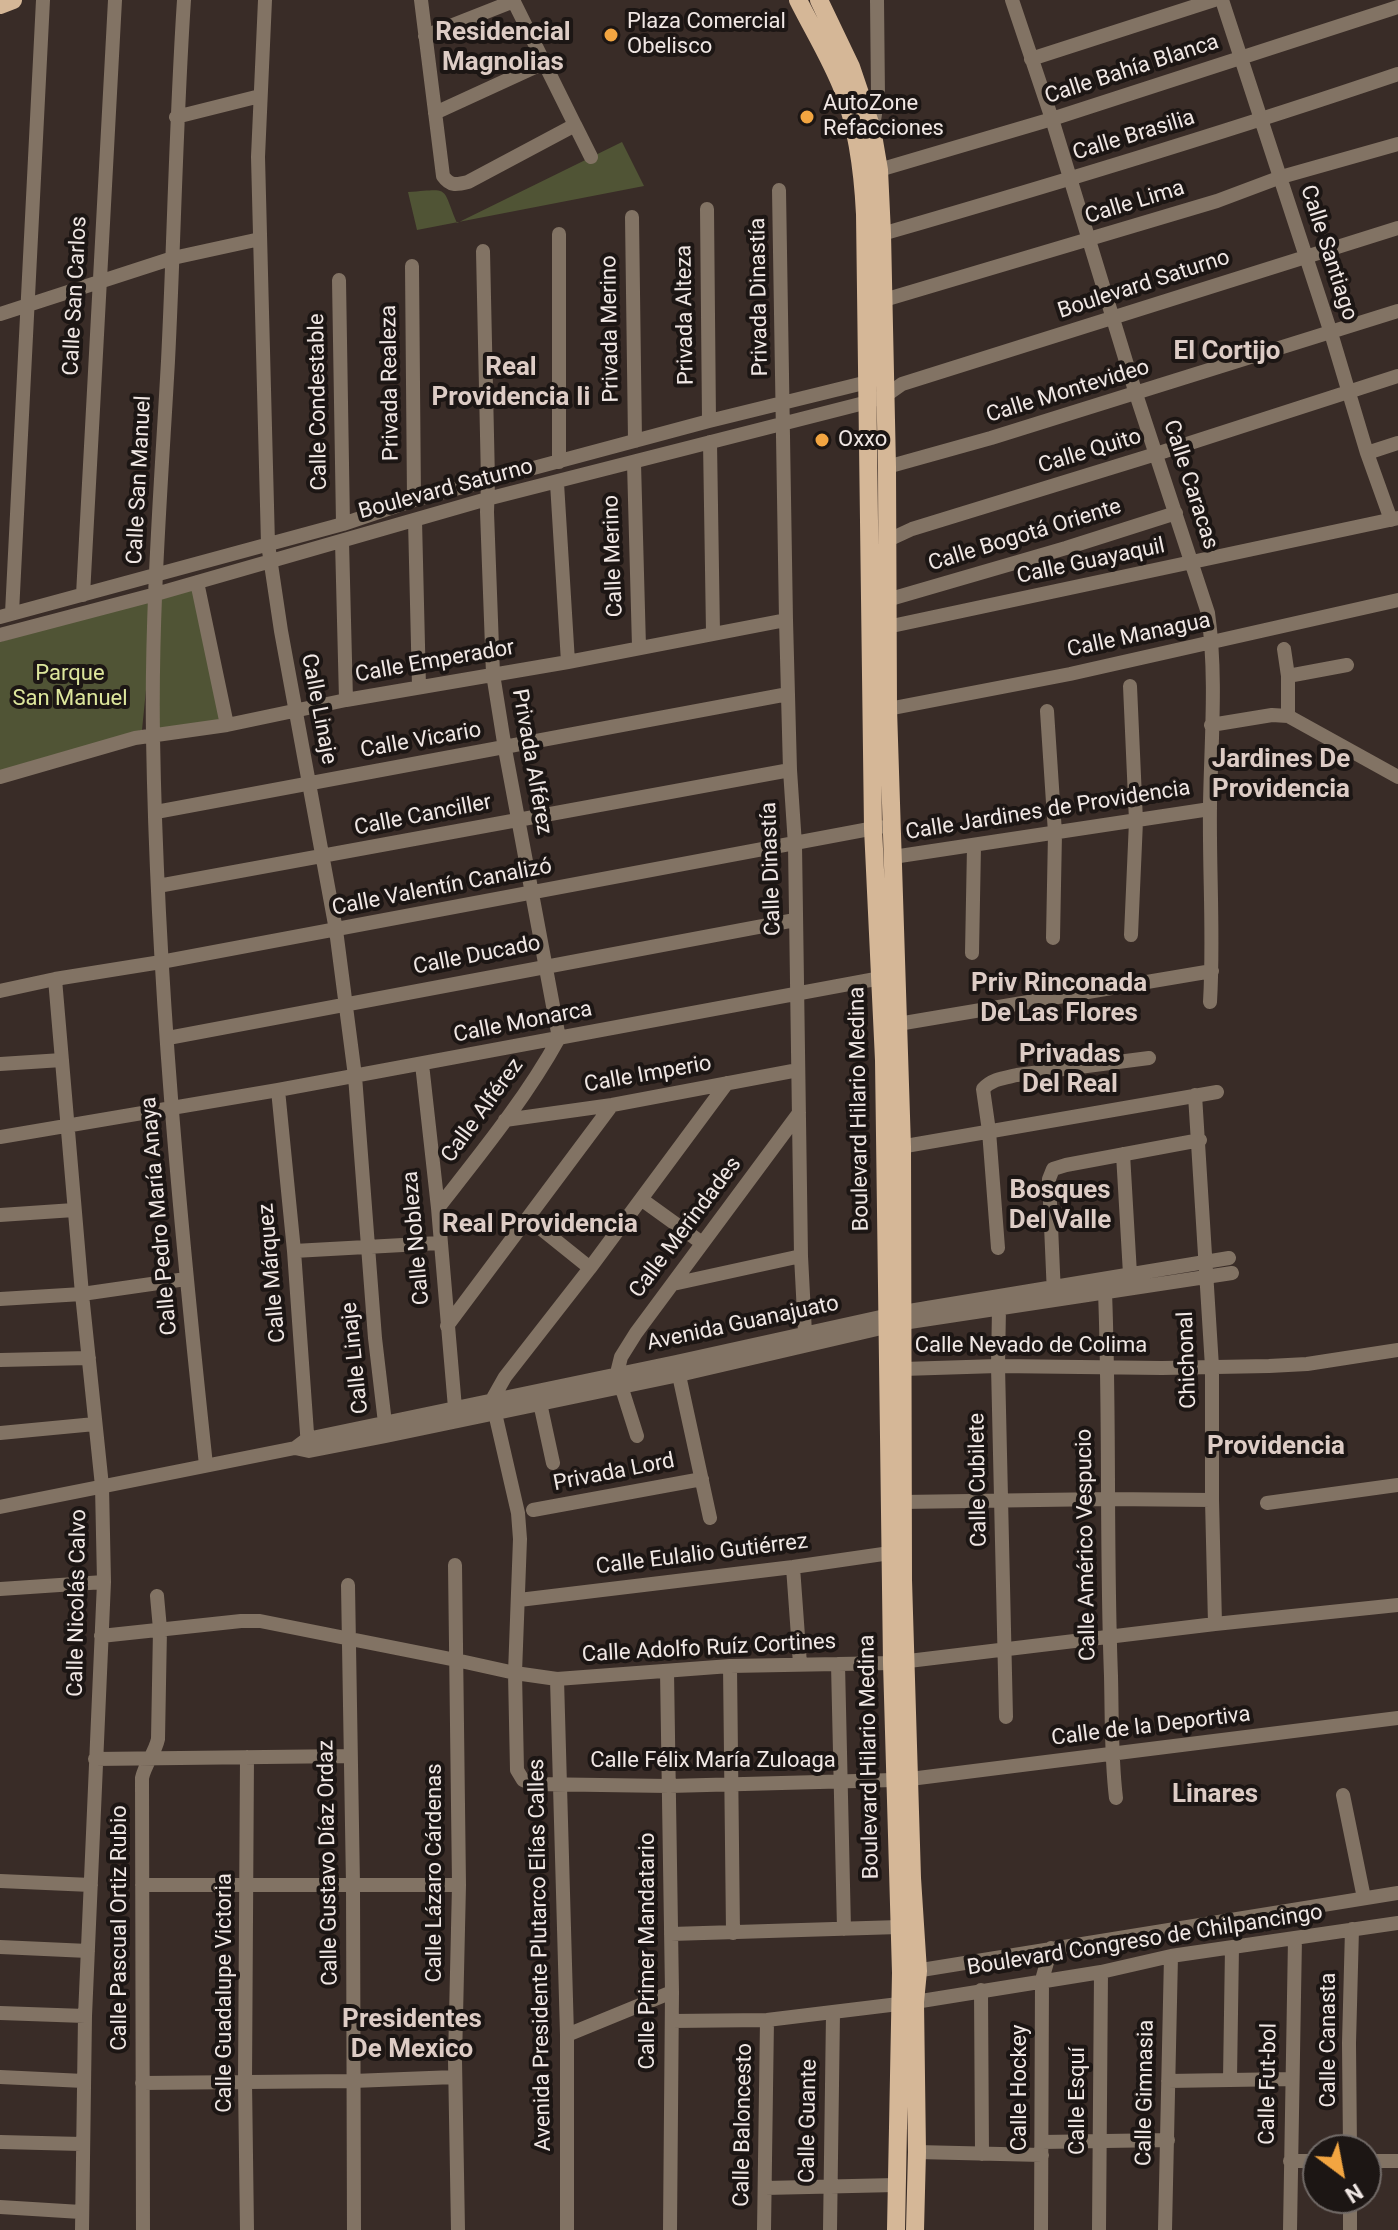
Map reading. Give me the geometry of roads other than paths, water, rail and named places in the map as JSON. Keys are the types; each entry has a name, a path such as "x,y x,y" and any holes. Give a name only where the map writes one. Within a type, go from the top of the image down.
{"main road":[{"path":"0,5 13,0"},
{"name":"Boulevard Hilario Medina","path":"798,0 843,90 859,150 887,467 888,709 898,1024 890,1553 902,1780 899,1927 909,1972"},
{"name":"Boulevard Hilario Medina","path":"819,0 851,67 872,129 879,170 884,300 873,828 894,1148"},
{"name":"Boulevard Hilario Medina","path":"895,1319 903,1369 898,1662"},
{"name":"Boulevard Hilario Medina","path":"896,2230 912,1878 902,1780"},
{"name":"Boulevard Hilario Medina","path":"907,2003 917,2152 915,2230"}],"street":[{"path":"6,615 29,304 43,0"},
{"name":"Calle San Carlos","path":"83,595 115,0"},
{"name":"Calle San Manuel","path":"161,962 153,735 156,594 173,258 176,117 184,0"},
{"name":"Calle Linaje","path":"265,0 258,157 268,544 336,930 355,1076 375,1338 385,1423"},
{"path":"421,0 443,176 447,182 457,185 468,182 575,125"},
{"path":"425,36 514,0 591,157"},
{"path":"872,129 878,95 877,0"},
{"name":"Calle Caracas","path":"1012,0 1208,613 1212,643 1210,1002"},
{"path":"1031,59 1214,0"},
{"name":"Calle Santiago","path":"1222,0 1367,453 1394,519"},
{"name":"Calle Bahía Blanca","path":"879,170 1052,119 1398,7"},
{"path":"435,113 544,63"},
{"name":"Calle Brasilia","path":"882,234 1262,120 1398,74"},
{"path":"176,117 260,96"},
{"name":"Calle Lima","path":"884,300 1217,201 1281,177 1398,144"},
{"name":"Privada Dinastía","path":"779,190 784,403"},
{"name":"Privada Alteza","path":"707,209 709,421"},
{"name":"Privada Merino","path":"632,217 635,441"},
{"name":"Boulevard Saturno","path":"0,635 156,594 487,499 783,425 882,389 1398,228"},
{"path":"559,234 559,462"},
{"path":"0,314 173,258 260,239"},
{"name":"Privada Alférez","path":"483,251 493,674 559,1038"},
{"name":"Privada Realeza","path":"412,266 414,500"},
{"name":"Calle Condestable","path":"339,280 343,524"},
{"name":"Calle Montevideo","path":"887,467 1136,394 1398,311"},
{"name":"Calle Quito","path":"886,541 912,529 1398,376"},
{"name":"Boulevard Saturno","path":"6,615 709,421 784,403 882,389"},
{"name":"Calle Dinastía","path":"784,403 786,620 795,845 801,1256 805,1333"},
{"path":"710,442 713,633"},
{"path":"1367,453 1398,443"},
{"name":"Calle Merino","path":"634,463 639,647"},
{"path":"557,483 568,662"},
{"name":"Calle Bogotá Oriente","path":"887,600 1176,513"},
{"name":"Calle Guayaquil","path":"887,627 1394,519"},
{"path":"415,520 419,687"},
{"path":"342,541 346,700"},
{"path":"197,582 227,725"},
{"name":"Calle Managua","path":"888,709 1070,674 1398,600"},
{"name":"Calle Emperador","path":"0,777 110,744 153,735 227,725 346,700 786,620"},
{"path":"1284,649 1288,716"},
{"path":"1288,676 1347,665"},
{"path":"1130,686 1136,821 1131,935"},
{"name":"Calle Vicario","path":"156,812 788,694"},
{"path":"1047,711 1055,833 1053,938"},
{"path":"1211,725 1272,715 1288,716 1398,777"},
{"name":"Calle Canciller","path":"158,886 790,770"},
{"name":"Calle Jardines de Providencia","path":"893,857 1210,809"},
{"name":"Calle Valentín Canalizó","path":"0,991 892,826"},
{"path":"972,953 974,846"},
{"name":"Calle Ducado","path":"168,1038 795,920"},
{"name":"Calle Pedro María Anaya","path":"161,962 186,1279 206,1465"},
{"path":"898,1024 1212,971"},
{"name":"Calle Monarca","path":"0,1137 278,1090 881,978"},
{"name":"Calle Nicolás Calvo","path":"55,979 74,1210 102,1486 104,1582 85,2016 82,2230"},
{"name":"Calle Alférez","path":"438,1208 505,1120 559,1038"},
{"path":"998,1248 983,1089 991,1082 1017,1075 1149,1058"},
{"path":"0,1064 62,1060"},
{"name":"Calle Nobleza","path":"422,1064 455,1408"},
{"name":"Calle Imperio","path":"505,1120 612,1105 798,1070"},
{"path":"515,1673 519,1600 518,1513 493,1407 505,1377 727,1083"},
{"name":"Calle Márquez","path":"278,1090 294,1251 304,1446"},
{"path":"894,1148 1217,1092"},
{"name":"Chichonal","path":"1195,1095 1212,1367 1215,1624"},
{"path":"447,1326 612,1105"},
{"name":"Calle Merindades","path":"619,1380 621,1357 636,1333 799,1113"},
{"path":"1054,1293 1049,1179 1053,1169 1200,1140"},
{"path":"1123,1154 1130,1274"},
{"path":"641,1199 702,1243"},
{"path":"0,1215 74,1210"},
{"path":"529,1219 590,1268"},
{"path":"294,1251 439,1243"},
{"path":"673,1284 801,1256"},
{"path":"1206,1269 1230,1266"},
{"name":"Avenida Guanajuato","path":"0,1507 678,1369 895,1319 999,1308 1130,1274 1206,1269"},
{"name":"Avenida Guanajuato","path":"678,1369 805,1333 1054,1293 1105,1292 1206,1269"},
{"path":"0,1299 82,1294 186,1279"},
{"name":"Calle Américo Vespucio","path":"1105,1292 1109,1636 1116,1798"},
{"name":"Calle Cubilete","path":"999,1308 1006,1717"},
{"name":"Calle Nevado de Colima","path":"903,1369 1307,1364 1398,1350"},
{"path":"0,1360 89,1358"},
{"path":"678,1369 710,1518"},
{"path":"619,1380 637,1436"},
{"name":"Avenida Guanajuato","path":"304,1446 385,1423 455,1408 540,1403 619,1380"},
{"path":"540,1403 553,1463"},
{"path":"0,1433 95,1424"},
{"name":"Privada Lord","path":"533,1510 702,1479"},
{"path":"1267,1503 1398,1485"},
{"path":"902,1502 1212,1500"},
{"name":"Calle Eulalio Gutiérrez","path":"519,1600 890,1553"},
{"name":"Calle Lázaro Cárdenas","path":"455,1565 459,1885 455,2077 458,2230"},
{"path":"793,1567 800,1664"},
{"path":"0,1589 104,1582"},
{"name":"Calle Gustavo Díaz Ordaz","path":"348,1585 354,2230"},
{"name":"Calle Pascual Ortiz Rubio","path":"143,2230 142,1778 158,1739 160,1629 157,1596"},
{"name":"Calle Adolfo Ruíz Cortines","path":"101,1636 260,1621 557,1679 730,1666 898,1662 1398,1605"},
{"path":"838,1664 844,1929"},
{"path":"730,1666 733,1933"},
{"name":"Calle Primer Mandatario","path":"667,1671 672,1992 670,2230"},
{"name":"Calle Félix María Zuloaga","path":"515,1673 517,1770 523,1780 533,1784 669,1786 902,1780"},
{"name":"Avenida Presidente Plutarco Elías Calles","path":"557,1679 567,2035 567,2230"},
{"name":"Calle de la Deportiva","path":"902,1780 1398,1718"},
{"path":"95,1759 350,1756"},
{"name":"Calle Guadalupe Victoria","path":"247,1757 247,2230"},
{"path":"1343,1795 1364,1898"},
{"path":"0,1881 91,1885"},
{"path":"142,1885 459,1885"},
{"name":"Boulevard Congreso de Chilpancingo","path":"909,1972 1398,1893"},
{"path":"1336,1932 1337,1904"},
{"name":"Boulevard Congreso de Chilpancingo","path":"672,2021 767,2020 833,2013 1101,1972 1171,1956 1398,1923"},
{"path":"671,1934 899,1927"},
{"name":"Calle Canasta","path":"1350,2134 1352,1929"},
{"name":"Calle Fut-bol","path":"1290,2230 1295,1938"},
{"path":"0,1947 88,1951"},
{"path":"1230,2079 1232,1947"},
{"name":"Calle Hockey","path":"1041,2230 1042,1980 1051,1948"},
{"name":"Calle Gimnasia","path":"1165,2230 1171,1956"},
{"name":"Calle Esquí","path":"1099,2230 1101,1972"},
{"path":"981,1990 982,2154"},
{"path":"567,2035 672,1992"},
{"path":"0,2013 85,2016"},
{"name":"Calle Guante","path":"830,2230 833,2013"},
{"name":"Calle Baloncesto","path":"764,2230 767,2020"},
{"path":"0,2077 84,2081"},
{"path":"142,2083 455,2077"},
{"path":"1168,2081 1291,2079"},
{"path":"917,2152 982,2154 1099,2142 1168,2140"},
{"path":"0,2142 82,2144"},
{"path":"1290,2161 1302,2161"},
{"path":"765,2188 896,2185"},
{"path":"0,2207 81,2212"}],"place":[{"name":"Plaza Comercial Obelisco","path":"611,35"},
{"name":"AutoZone Refacciones","path":"807,117"},
{"name":"Oxxo","path":"822,440"}],"district":[{"name":"Residencial Magnolias","path":"503,48"},
{"name":"El Cortijo","path":"1227,352"},
{"name":"Real Providencia Ii","path":"511,383"},
{"name":"Jardines De Providencia","path":"1281,775"},
{"name":"Priv Rinconada De Las Flores","path":"1059,999"},
{"name":"Privadas Del Real","path":"1070,1070"},
{"name":"Bosques Del Valle","path":"1060,1206"},
{"name":"Real Providencia","path":"540,1225"},
{"name":"Providencia","path":"1276,1447"},
{"name":"Linares","path":"1215,1795"},
{"name":"Presidentes De Mexico","path":"412,2035"}],"park label":[{"name":"Parque San Manuel","path":"70,686"}]}
